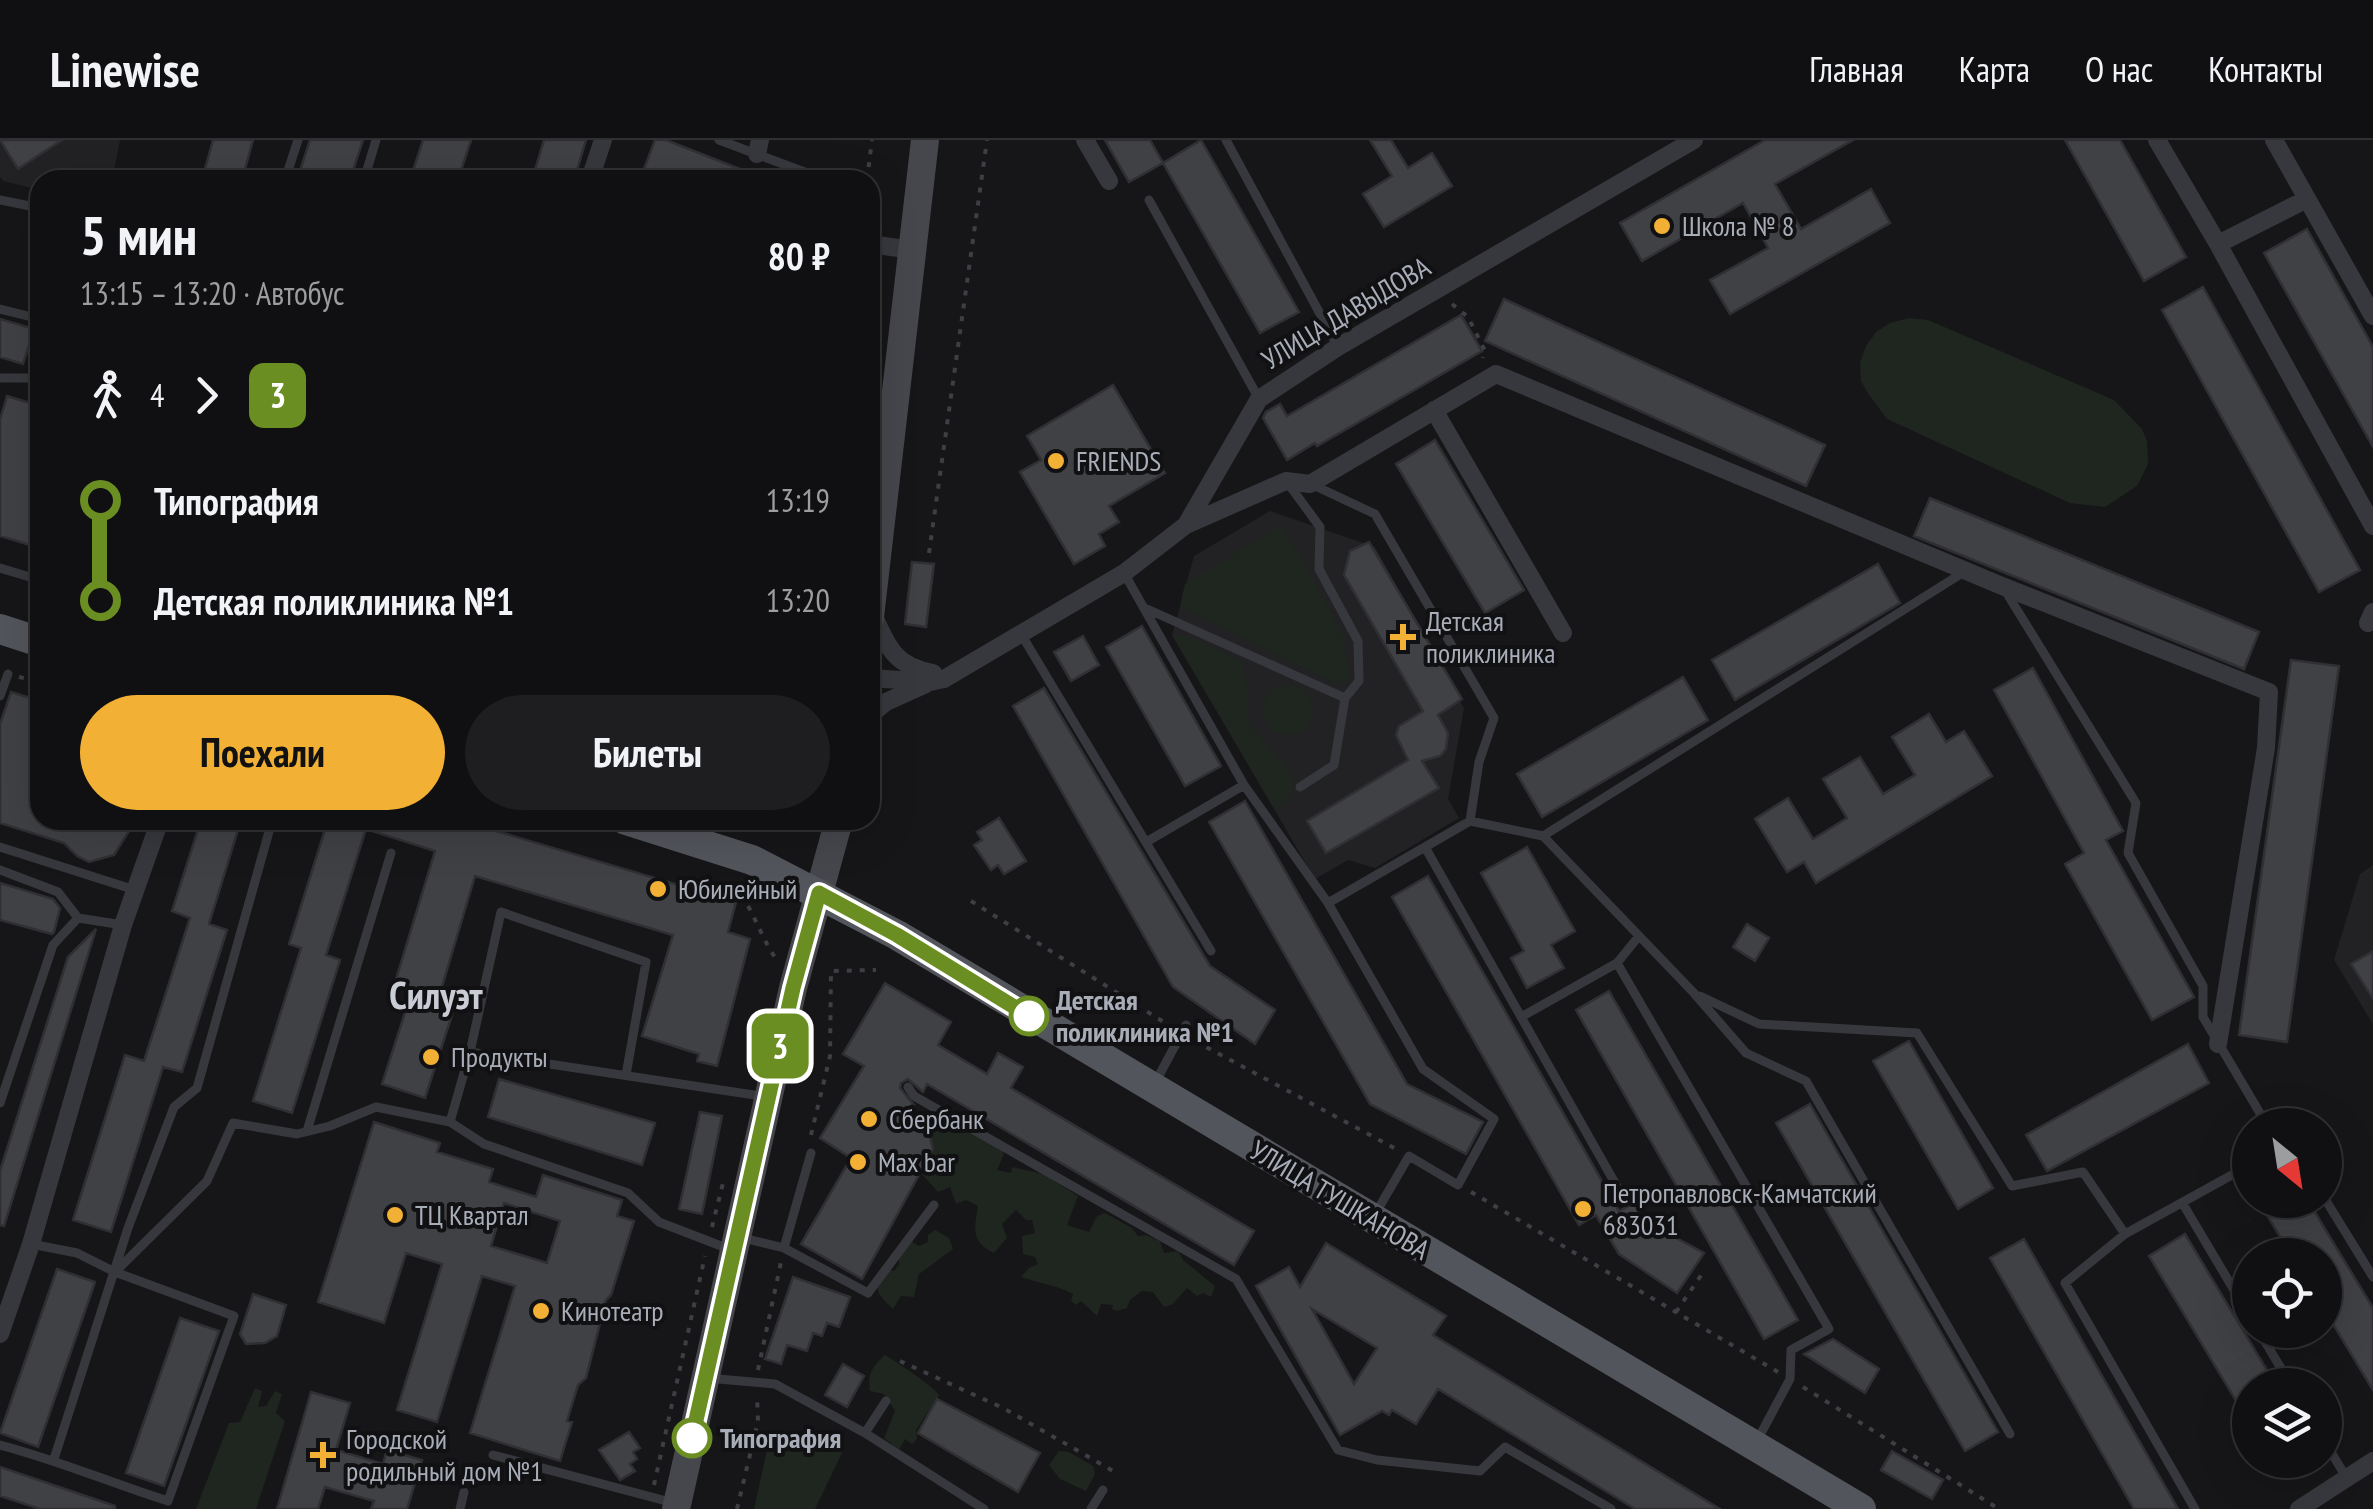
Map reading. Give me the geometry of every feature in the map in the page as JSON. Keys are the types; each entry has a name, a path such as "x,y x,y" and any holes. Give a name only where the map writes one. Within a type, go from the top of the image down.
{"main road":[{"path":"880,531 925,140"},
{"path":"0,629 30,639"},
{"name":"УЛИЦА ТУШКАНОВА","path":"659,830 732,852 897,935 1860,1509"},
{"path":"668,1503 704,1378 726,1243 769,1098 796,976 835,830"}],"street":[{"path":"595,170 603,140"},
{"path":"1085,140 1109,181"},
{"name":"УЛИЦА ДАВЫДОВА","path":"880,679 930,682 958,673 1124,573 1186,525 1258,398 1338,347 1694,140"},
{"path":"2156,140 2218,244 2373,526"},
{"path":"2274,140 2373,316"},
{"path":"2218,244 2307,199"},
{"path":"880,245 912,250"},
{"path":"1186,525 1286,482 1310,484 1496,374 2002,586 2269,692 2266,748 2218,1044"},
{"path":"1434,410 1563,633"},
{"path":"880,629 890,650 915,670 958,673"},
{"path":"880,706 930,682"},
{"path":"3,1312 31,1244 123,926 157,830"},
{"path":"2299,1509 2373,1461"}],"lane":[{"path":"289,170 298,140"},
{"path":"367,170 376,140"},
{"path":"719,140 759,147 806,170"},
{"path":"1226,140 1338,347"},
{"path":"0,200 30,206"},
{"path":"1149,200 1258,398"},
{"path":"0,308 30,316"},
{"path":"0,378 30,378"},
{"path":"1286,482 1320,527 1319,568 1358,641 1359,680 1345,698 1334,765 1300,788"},
{"path":"1310,484 1375,514 1494,718 1479,762 1470,821"},
{"path":"0,568 30,577"},
{"path":"1543,836 1966,571"},
{"path":"1124,573 1244,785 1328,903 1423,1069 1494,1119 1458,1184 1409,1156 1372,1218"},
{"path":"2002,586 2136,803 2128,853 2202,986 2203,1017 2257,1108"},
{"path":"1144,608 1345,698"},
{"path":"1021,634 1211,951"},
{"path":"0,696 8,674"},
{"path":"1148,841 1244,785"},
{"path":"1328,903 1470,821 1543,836 1746,1053 1806,1081 2010,1434"},
{"path":"54,1458 128,1228 174,1106 196,1088 269,830"},
{"path":"0,847 136,890"},
{"path":"1425,847 1624,1199"},
{"path":"307,1132 391,853"},
{"path":"0,870 58,892 78,918 123,926"},
{"path":"450,1122 501,912 646,962 626,1075"},
{"path":"0,1103 53,945 78,918"},
{"path":"1521,1017 1618,964 1639,936"},
{"path":"1618,964 1829,1329 1791,1350 1790,1379 1754,1446"},
{"path":"1693,992 1759,1024 1917,1033 2012,1186 2083,1172 2125,1234"},
{"path":"1152,1088 1184,1029"},
{"path":"470,1052 769,1098"},
{"path":"908,1087 914,1096 1236,1279 1338,1450 1376,1460 1480,1470 1505,1447 1612,1509"},
{"path":"115,1272 207,1181 233,1123 297,1134 376,1106 450,1122 484,1144 628,1193 659,1222 726,1243 784,1248 868,1293 934,1205"},
{"path":"784,1248 811,1153"},
{"path":"2195,1509 2065,1283 2125,1234 2232,1175"},
{"path":"2182,1204 2232,1287"},
{"path":"2337,1218 2373,1277"},
{"path":"0,1445 54,1458 111,1483 168,1500 234,1316 115,1272 76,1253 31,1244"},
{"path":"704,1378 775,1384 865,1433 984,1509"},
{"path":"865,1433 886,1401"},
{"path":"493,1455 668,1503"},
{"path":"2342,1470 2346,1477"},
{"path":"1091,1509 1103,1490"},
{"path":"460,1509 464,1492"}],"path":[{"path":"868,170 872,140"},
{"path":"929,552 987,140"},
{"path":"1444,298 1468,317 1485,351 1476,386"},
{"path":"741,895 754,912 767,948 777,959"},
{"path":"970,901 1184,1029 1409,1156"},
{"path":"811,1135 830,1056 831,971 876,970"},
{"path":"668,1503 726,1243 723,1180"},
{"path":"1458,1184 1790,1379 1999,1509"},
{"path":"1676,1312 1702,1274"},
{"path":"900,1361 1002,1408 1115,1472"}],"shaded area":[{"path":"0,140 120,140 114,170 30,170 30,188 0,177"},
{"path":"1909,318 1928,320 2114,400 2142,429 2147,441 2148,464 2137,486 2105,507 2070,503 1887,419 1861,381 1860,363 1876,332"},
{"path":"1270,511 1375,547 1464,708 1448,799 1459,818 1375,868 1348,860 1315,879 1172,635 1194,556"},
{"path":"1282,525 1343,634 1350,682 1334,683 1180,606 1185,584"},
{"path":"1172,635 1188,636 1241,661 1250,723 1291,776 1293,787 1288,799 1275,810"},
{"path":"1288,685 1305,693 1313,710 1305,727 1288,735 1271,727 1263,710 1271,693"},
{"path":"2373,865 2373,1024 2334,960 2360,874"},
{"path":"941,1116 1001,1149 1004,1154 997,1170 1011,1173 1012,1167 1043,1174 1078,1196 1067,1225 1089,1232 1097,1216 1105,1213 1132,1228 1138,1236 1160,1241 1164,1253 1178,1251 1183,1260 1215,1286 1211,1297 1203,1293 1197,1296 1187,1288 1173,1304 1164,1307 1153,1292 1142,1291 1130,1300 1127,1308 1117,1311 1112,1309 1113,1305 1101,1304 1097,1316 1081,1301 1076,1305 1071,1301 1073,1294 1021,1277 1038,1264 1035,1257 1023,1254 1022,1236 1035,1233 1032,1220 1026,1220 1016,1210 1002,1224 1007,1238 994,1253 981,1244 976,1234 978,1206 966,1200 956,1204 950,1187 938,1192 920,1172 933,1149 926,1120"},
{"path":"935,1230 949,1238 953,1249 919,1274 914,1297 901,1296 893,1309 878,1291 884,1268 894,1271 899,1261 891,1257 912,1242 919,1246 928,1242 928,1235"},
{"path":"885,1355 939,1395 916,1430 917,1439 912,1444 905,1439 899,1450 884,1438 895,1411 884,1394 870,1391 872,1371"},
{"path":"255,1388 262,1391 258,1407 266,1406 275,1391 282,1394 276,1413 285,1421 256,1509 196,1509 229,1423 240,1422"},
{"path":"816,1434 845,1447 815,1509 754,1509 769,1441"},
{"path":"1059,1451 1069,1452 1093,1466 1095,1474 1086,1491 1060,1479 1049,1465"}],"building":[{"path":"0,140 62,140 18,169"},
{"path":"213,140 253,140 245,170 205,170"},
{"path":"310,140 363,140 353,170 300,170"},
{"path":"423,140 471,140 461,170 413,170"},
{"path":"544,140 586,140 577,170 535,170"},
{"path":"655,140 666,140 742,170 644,170"},
{"path":"1105,140 1150,140 1163,163 1129,182"},
{"path":"1201,140 1299,312 1260,333 1163,163"},
{"path":"1370,140 1391,140 1408,168 1432,153 1452,186 1384,227 1363,194 1392,176"},
{"name":"Школа № 8","path":"1765,140 1853,140 1775,184 1801,229 1871,189 1890,223 1730,314 1710,280 1768,248 1743,203 1642,261 1620,223"},
{"path":"2065,140 2120,140 2186,257 2144,281"},
{"path":"2307,229 2373,347 2373,447 2264,253"},
{"path":"2203,287 2360,570 2319,592 2162,310"},
{"path":"1504,299 1825,445 1806,486 1485,341"},
{"path":"1461,315 1482,351 1287,460 1263,418 1266,412 1280,404 1287,416"},
{"path":"0,319 30,328 23,364 0,357"},
{"path":"1113,385 1165,473 1109,506 1119,522 1099,534 1105,546 1074,564 1020,472 1041,460 1027,436"},
{"path":"7,396 30,403 30,545 0,536 0,420"},
{"path":"1435,440 1524,590 1485,613 1396,464"},
{"path":"1930,498 2259,632 2244,669 1914,536"},
{"name":"Детская поликлиника","path":"1369,542 1462,699 1438,715 1448,733 1446,749 1440,756 1422,761 1439,788 1326,853 1307,821 1408,760 1396,735 1399,726 1423,711 1344,575 1350,551"},
{"path":"912,562 934,564 926,627 905,624"},
{"path":"1878,564 1900,603 1735,700 1712,660"},
{"path":"1142,626 1221,766 1185,786 1106,647"},
{"path":"1083,636 1099,665 1071,681 1054,652"},
{"path":"2291,660 2339,666 2287,1042 2239,1035"},
{"path":"2033,668 2123,831 2106,840 2194,997 2152,1020 2065,864 2084,853 1994,690"},
{"path":"1683,677 1708,720 1542,817 1517,774"},
{"path":"1044,688 1210,966 1275,1010 1255,1044 1173,987 1013,706"},
{"path":"11,692 30,698 30,830 130,830 114,855 89,862 64,843 0,823 0,724"},
{"path":"1929,714 1946,742 1964,731 1992,776 1816,883 1804,862 1787,872 1755,819 1788,798 1813,839 1847,818 1823,779 1860,757 1883,794 1915,775 1892,737"},
{"path":"1245,801 1407,1084 1483,1122 1466,1154 1370,1104 1209,822"},
{"path":"999,818 1026,861 1004,874 998,865 991,870 974,845 982,840 977,832"},
{"path":"198,830 238,830 209,924 227,930 182,1072 163,1067 111,1232 73,1220 125,1055 144,1061 190,918 172,911"},
{"path":"325,830 366,830 326,955 340,960 292,1113 253,1101 301,948 289,944"},
{"path":"369,830 493,830 736,902 728,932 750,939 717,1066 697,1061 699,1054 642,1036 673,935 475,876 438,1000 455,1006 425,1098 382,1084 412,991 394,986 435,851"},
{"path":"1527,847 1575,931 1551,945 1564,968 1527,988 1511,958 1524,951 1481,873"},
{"path":"1428,876 1619,1211 1635,1203 1643,1220 1704,1253 1677,1293 1619,1254 1596,1215 1579,1225 1392,897"},
{"path":"0,883 53,899 60,908 54,932 0,920"},
{"path":"1747,924 1769,938 1755,961 1733,947"},
{"path":"96,929 4,1226 0,1225 0,1171 68,957"},
{"path":"2373,951 2373,999 2351,964"},
{"path":"885,983 951,1022 938,1045 987,1074 998,1053 1023,1067 1011,1088 1254,1231 1234,1265 927,1084 923,1092 908,1079 900,1088 914,1105 904,1122 930,1137 933,1149 862,1279 801,1244 851,1158 820,1138 864,1066 843,1054"},
{"path":"1609,991 1798,1320 1764,1339 1576,1010"},
{"path":"1909,1041 1993,1188 1958,1209 1873,1061"},
{"path":"2188,1044 2209,1083 2047,1171 2026,1135"},
{"path":"499,1079 655,1123 642,1165 488,1117"},
{"path":"1810,1104 1998,1432 1965,1451 1776,1123"},
{"path":"700,1112 722,1116 702,1214 679,1209"},
{"path":"374,1122 440,1143 437,1152 493,1169 489,1182 536,1197 543,1175 622,1200 617,1216 634,1221 611,1295 606,1300 586,1378 578,1385 560,1461 470,1433 515,1286 482,1276 437,1422 397,1410 442,1264 406,1253 384,1323 318,1302","holes":["504,1203 560,1221 547,1263 491,1246"]},
{"path":"2269,1218 2319,1218 2331,1238 2281,1238"},
{"path":"2185,1234 2232,1312 2232,1348 2254,1348 2266,1368 2232,1368 2232,1394 2149,1256"},
{"path":"2024,1239 2178,1509 2134,1509 1990,1258"},
{"path":"1326,1243 1446,1316 1433,1335 1720,1509 1635,1509 1438,1389 1416,1424 1392,1410 1389,1415 1382,1411 1340,1435 1256,1286 1289,1267 1300,1287","holes":["1312,1309 1377,1348 1354,1384"]},
{"path":"2342,1256 2373,1308 2373,1390 2342,1339"},
{"path":"57,1269 95,1282 38,1447 0,1433"},
{"path":"793,1277 850,1297 839,1327 827,1323 822,1336 813,1333 807,1351 787,1345 781,1364 765,1359"},
{"path":"253,1294 286,1305 277,1336 265,1343 246,1344 240,1334"},
{"path":"180,1318 219,1331 164,1486 126,1473"},
{"path":"1833,1339 1879,1369 1865,1393 1804,1354"},
{"path":"843,1364 864,1376 847,1407 825,1395"},
{"name":"Городской родильный дом №1","path":"311,1392 350,1403 336,1450 383,1464 387,1450 422,1460 407,1509 371,1509 374,1501 325,1487 318,1509 277,1509"},
{"path":"937,1399 1040,1453 1018,1492 918,1433"},
{"path":"629,1432 640,1448 633,1452 637,1459 630,1464 635,1471 620,1480 599,1450"},
{"path":"1892,1451 1943,1480 1932,1499 1881,1470"},
{"path":"0,1467 115,1509 40,1509 0,1496"}],"bus line":[{"name":"3","path":"692,1438 793,988 819,893 897,935 1029,1016"}],"place":[{"name":"Школа № 8","path":"1662,226"},
{"name":"FRIENDS","path":"1056,461"},
{"name":"Детская поликлиника","path":"1403,637"},
{"name":"Юбилейный","path":"658,889"},
{"name":"Детская поликлиника №1","path":"1029,1016"},
{"name":"Продукты","path":"431,1057"},
{"name":"Сбербанк","path":"869,1119"},
{"name":"Max bar","path":"858,1162"},
{"name":"Петропавловск-Камчатский 683031","path":"1583,1209"},
{"name":"ТЦ Квартал","path":"395,1215"},
{"name":"Кинотеатр","path":"541,1311"},
{"name":"Типография","path":"692,1438"},
{"name":"Городской родильный дом №1","path":"323,1455"}],"district":[{"name":"Силуэт","path":"436,996"}]}
